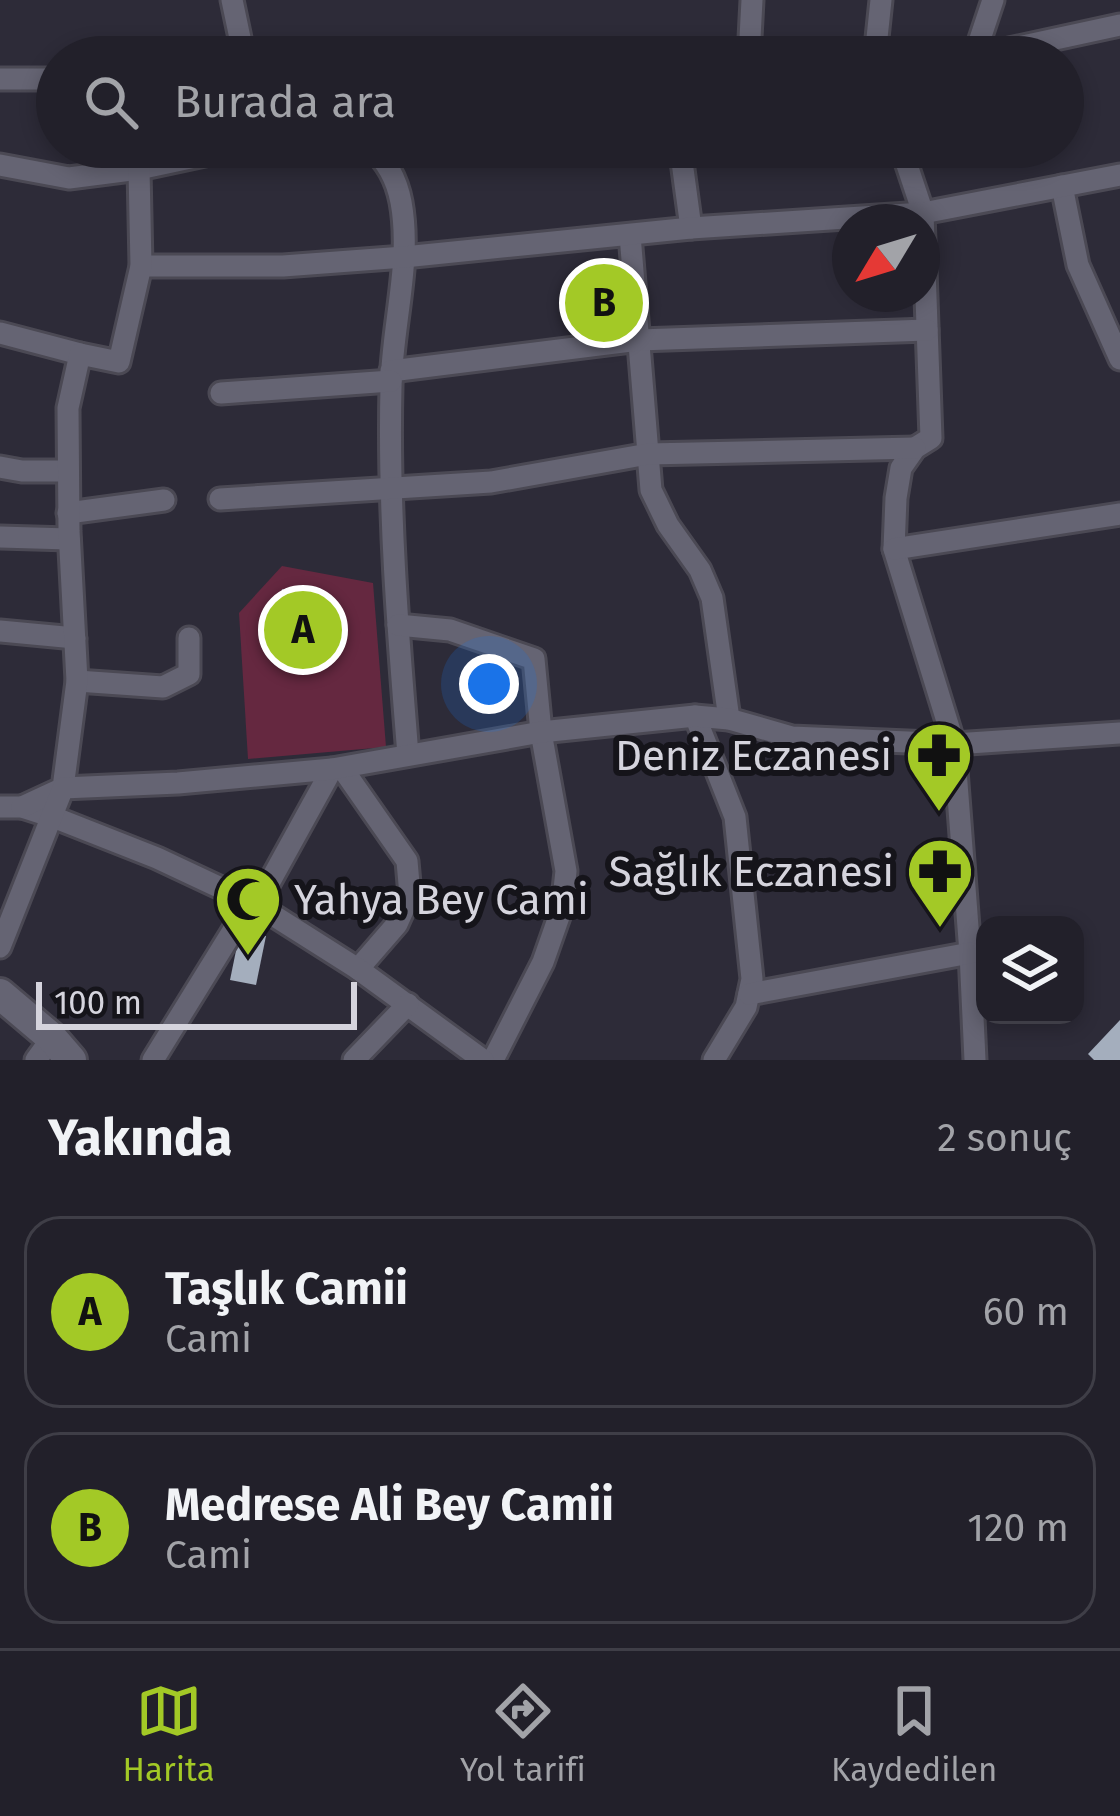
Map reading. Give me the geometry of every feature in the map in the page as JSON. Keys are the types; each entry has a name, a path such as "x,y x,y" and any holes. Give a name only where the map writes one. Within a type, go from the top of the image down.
{"main road":[{"path":"0,994 53,1053 93,1060"}],"street":[{"path":"232,0 240,36"},
{"path":"750,36 752,0"},
{"path":"877,36 881,0"},
{"path":"980,36 993,0"},
{"path":"1069,36 1120,25"},
{"path":"0,79 36,79"},
{"path":"0,165 68,178 148,168"},
{"path":"388,168 401,203 404,256 391,376 389,487 408,755"},
{"path":"683,168 692,228"},
{"path":"908,168 919,204"},
{"path":"0,333 119,362 141,266 139,170"},
{"path":"940,210 1120,176"},
{"path":"1062,186 1078,265 1120,359"},
{"path":"141,266 283,266 832,219"},
{"path":"630,235 651,490 712,598 729,719"},
{"path":"926,312 931,438 915,448 901,468 894,549 954,744 975,1060"},
{"path":"221,393 391,376 639,340 927,330"},
{"path":"0,947 63,788 77,681 68,408 80,354"},
{"path":"220,499 491,482 648,454 915,448"},
{"path":"0,466 68,471"},
{"path":"68,513 164,500"},
{"path":"894,549 1120,514"},
{"path":"0,537 69,539"},
{"path":"398,625 450,629 534,659 566,871 562,908 544,962 493,1060"},
{"path":"0,631 75,638"},
{"path":"77,681 163,687 189,674 189,638"},
{"path":"695,716 734,817 752,979 746,1007 714,1060"},
{"path":"11,807 63,788 337,769 542,732 695,716 729,719 792,736 954,744 1120,733"},
{"path":"153,1060 337,769"},
{"path":"337,769 407,861 410,895 397,924 358,969"},
{"path":"11,807 53,817 157,858 254,904 358,969 483,1060"},
{"path":"749,994 970,952"},
{"path":"354,1060 408,1004"}],"shaded area":[{"path":"282,566 373,583 386,747 248,759 239,613"}],"building":[{"path":"590,282 623,285 619,324 586,320"},
{"path":"282,589 335,599 324,670 271,661"},
{"name":"Yahya Bey Cami","path":"240,931 266,936 256,985 230,980"},
{"path":"1120,1020 1120,1060 1094,1060 1088,1054"}],"place":[{"name":"Medrese Ali Bey Camii","path":"604,303"},
{"name":"Taşlık Camii","path":"303,630"},
{"name":"Deniz Eczanesi","path":"939,814"},
{"name":"Sağlık Eczanesi","path":"940,930"},
{"name":"Yahya Bey Cami","path":"248,958"}]}
